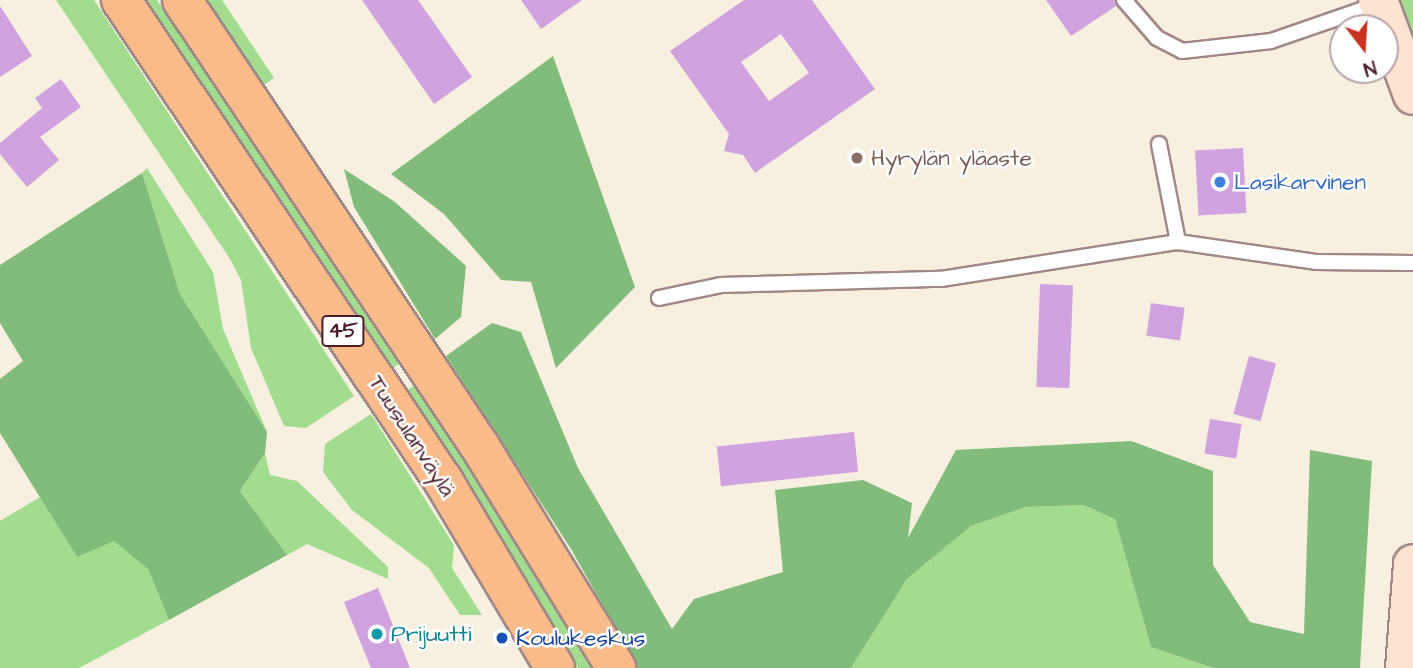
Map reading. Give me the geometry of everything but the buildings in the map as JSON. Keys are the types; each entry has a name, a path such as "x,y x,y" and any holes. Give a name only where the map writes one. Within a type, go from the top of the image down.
{"main road":[{"name":"Tuusulanväylä","path":"121,0 444,482 555,668"},
{"name":"45","path":"182,0 479,445 615,668"}],"street":[{"path":"1379,2 1413,95"},
{"path":"1405,668 1413,564"}],"lane":[{"path":"1124,0 1157,38 1182,51 1272,41 1379,2"},
{"path":"1159,144 1178,242"},
{"path":"659,298 721,285 940,279 1178,242 1316,262 1413,263"}],"green space":[{"path":"56,0 94,0 354,396 306,428 284,426 251,348 241,280 230,259"},
{"path":"142,0 157,0 403,361 390,370"},
{"path":"203,0 222,0 274,78 264,85"},
{"path":"1395,0 1413,0 1413,46"},
{"path":"553,56 635,287 556,368 531,282 501,280 444,214 391,174"},
{"path":"147,168 213,272 223,329 267,432 180,294 142,173"},
{"path":"344,169 395,202 466,266 461,317 435,339 354,207"},
{"path":"142,173 180,294 267,432 265,453 240,491 287,555 169,620 148,569 114,541 77,557 0,433 0,379 23,361 0,323 0,265"},
{"path":"492,323 521,332 578,468 672,629 694,599 783,572 775,490 863,480 912,503 908,538 956,450 1131,441 1213,471 1213,565 1250,622 1304,634 1310,450 1372,461 1360,668 1213,668 1151,647 1115,519 1083,505 1026,507 971,526 907,579 851,668 638,668 571,549 446,356"},
{"path":"418,383 596,668 578,668 405,391"},
{"path":"371,414 454,545 452,568 482,615 460,615 429,568 352,510 323,472 325,444"},
{"path":"265,453 270,475 297,481 388,567 388,579 307,544 287,555 240,491"},
{"path":"40,497 77,557 114,540 148,569 169,620 79,668 0,668 0,521"},
{"path":"1083,505 1115,519 1151,647 1213,668 851,668 907,579 971,526 1026,507"}],"place":[{"name":"Hyrylän yläaste","path":"857,158"},
{"name":"Lasikarvinen","path":"1220,182"},
{"name":"Prijuutti","path":"377,634"},
{"name":"Koulukeskus","path":"502,638"}]}
